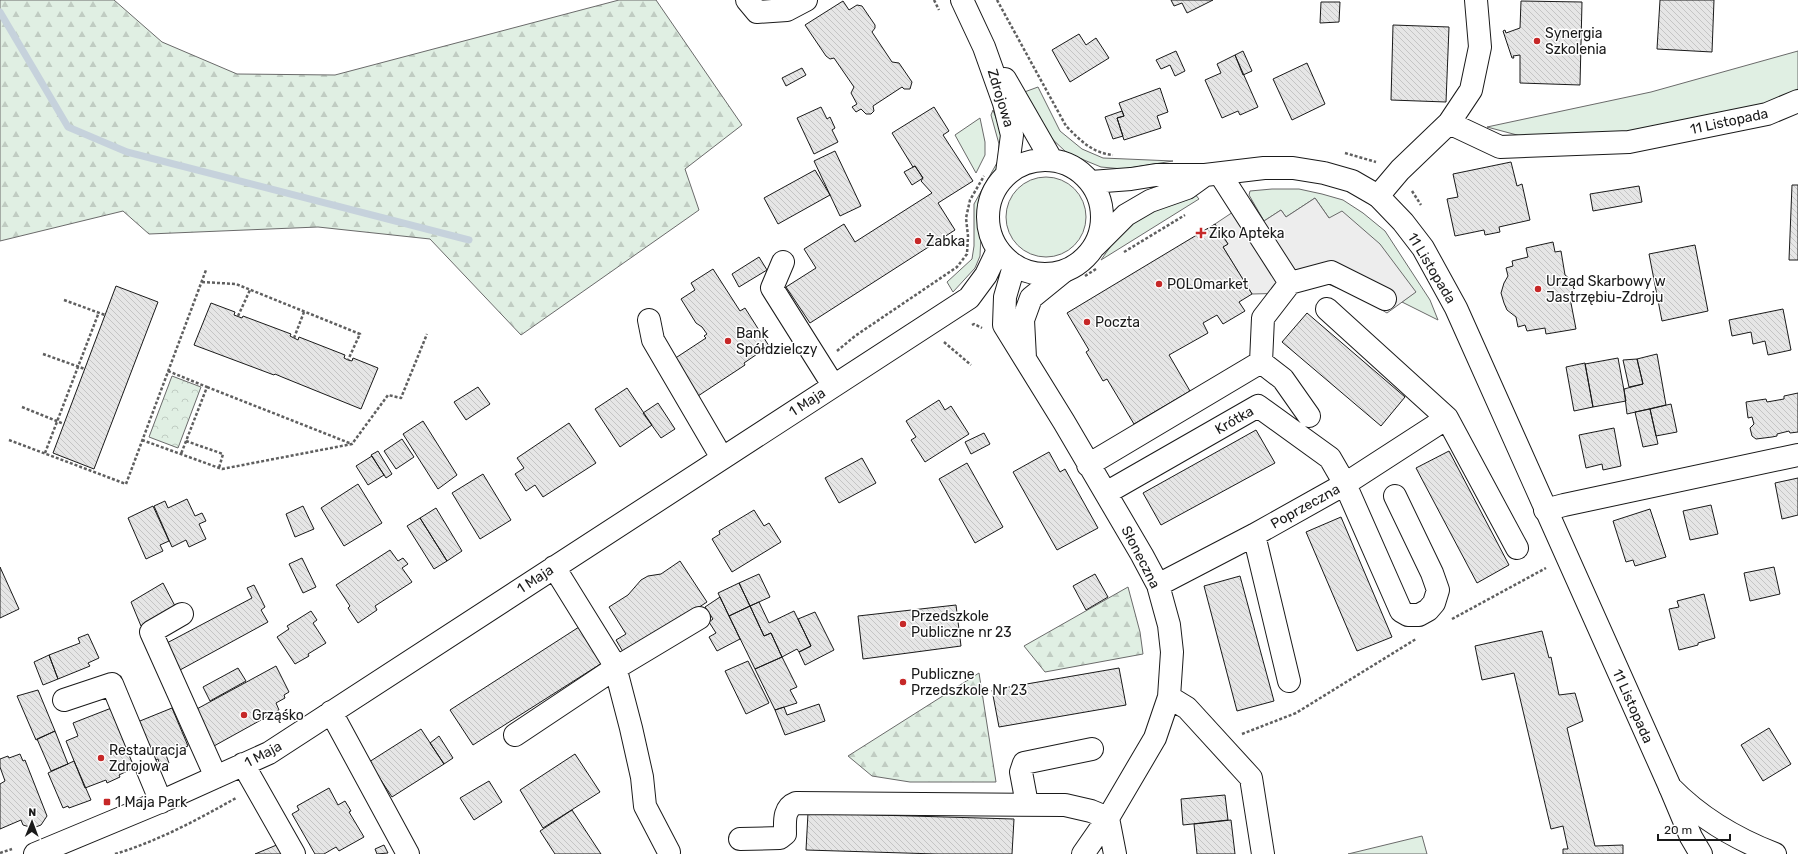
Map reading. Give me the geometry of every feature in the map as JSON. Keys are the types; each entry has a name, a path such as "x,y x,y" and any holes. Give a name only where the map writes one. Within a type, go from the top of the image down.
{"street":[{"path":"747,0 757,12 787,10 806,0"},
{"name":"Zdrojowa","path":"962,0 984,47 1004,103 1012,135 1007,173"},
{"path":"1378,196 1400,170 1449,123 1471,90 1480,47 1476,0"},
{"name":"Zdrojowa","path":"984,47 1011,87 1051,160"},
{"name":"11 Listopada","path":"1449,123 1500,147 1629,142 1767,114 1798,101"},
{"path":"1035,160 1051,160 1066,163 1080,171 1091,182 1099,196 1103,213 1102,230 1095,246 1087,257 1076,266 1063,272 1047,275 1030,272 1014,266 998,250 990,235 988,218 990,202 996,186 1007,173 1021,165 1035,160"},
{"name":"11 Listopada","path":"1091,182 1131,179 1156,175 1213,174 1264,168 1293,168 1324,173 1352,182 1378,196 1403,222 1423,248 1456,308 1670,787 1688,806 1714,823 1753,845 1776,854"},
{"path":"1213,174 1290,283"},
{"name":"11 Listopada","path":"1095,246 1126,215 1150,201 1187,188 1213,174"},
{"name":"1 Maja","path":"24,851 59,849 269,753 969,298 986,274 998,250"},
{"path":"783,262 772,288 833,385"},
{"name":"Słoneczna","path":"1014,266 1005,297 1004,325 1106,494 1158,585 1169,626 1172,652 1169,698 1155,738 1108,818 1083,854"},
{"name":"Słoneczna","path":"1025,359 1023,320 1031,298 1063,272"},
{"path":"1261,362 1263,318 1290,283 1331,272 1385,299"},
{"path":"1327,309 1448,418 1517,548"},
{"path":"649,320 653,340 722,458"},
{"path":"1261,362 1283,379 1309,416"},
{"path":"1088,465 1261,362"},
{"name":"Krótka","path":"1106,494 1258,406 1330,458 1345,484"},
{"name":"Poprzeczna","path":"1158,585 1254,535 1345,484 1448,418"},
{"path":"1546,510 1798,455"},
{"path":"1345,484 1401,611 1408,614 1419,615 1428,610 1434,603 1438,590 1432,573 1395,496"},
{"path":"1254,535 1289,681"},
{"path":"554,567 611,659 629,721 642,777 645,806 669,852"},
{"path":"182,614 151,632 216,777"},
{"path":"515,735 614,669 699,618"},
{"path":"64,700 112,684 161,802"},
{"path":"1169,698 1187,708 1251,778 1263,854"},
{"path":"331,712 408,854"},
{"path":"1027,804 1021,772 1024,763 1092,749"},
{"path":"243,764 294,854"},
{"path":"1670,787 1691,837 1701,854"},
{"path":"740,839 780,838 785,834 787,809 790,805 796,803 1065,805 1091,811 1108,818 1115,854"}],"path":[{"path":"997,0 1066,126 1080,140 1101,154 1116,156"},
{"path":"1340,152 1353,154 1400,170"},
{"path":"820,365 855,336 957,267 967,254 968,236 966,218 970,200 986,172"},
{"path":"9,440 126,484 206,270"},
{"path":"202,282 236,284 360,334 348,360"},
{"path":"238,316 250,290"},
{"path":"64,300 105,315"},
{"path":"45,453 99,312"},
{"path":"294,338 304,312"},
{"path":"142,440 222,469 352,444 388,395 401,398 427,334"},
{"path":"43,354 85,369"},
{"path":"168,371 207,388 352,444"},
{"path":"181,454 207,388"},
{"path":"22,407 64,424"},
{"path":"186,441 223,454 219,468"},
{"path":"1448,622 1547,568"},
{"path":"1243,734 1296,713 1421,636"},
{"path":"0,854 24,851"}],"green space":[{"path":"0,0 114,0 162,42 237,74 335,75 619,0 656,0 742,125 685,169 699,210 521,335 430,239 318,227 149,234 123,211 0,241"},
{"path":"1798,51 1798,89 1785,99 1638,132 1532,139 1487,127 1651,92"},
{"path":"1038,87 1060,131 1082,149 1103,158 1173,161 1123,169 1101,167 1066,152 1049,136 1019,94"},
{"path":"993,110 1004,139 1002,164 983,195 980,256 975,268 953,292 947,282 972,259 974,246 974,204 998,161 999,144 991,115"},
{"path":"980,118 985,142 985,155 976,173 955,135"},
{"path":"1046,177 1061,180 1074,189 1083,202 1086,217 1083,232 1074,245 1061,254 1046,257 1031,254 1018,245 1009,232 1006,217 1009,202 1018,189 1031,180"},
{"path":"1299,189 1322,194 1343,200 1363,213 1385,231 1430,300 1438,320 1402,302 1415,292 1329,218 1315,198 1286,217 1281,210 1264,221 1249,195 1250,191"},
{"path":"1194,193 1199,199 1101,260 1122,230 1136,217"},
{"path":"172,376 201,387 178,448 149,437"},
{"path":"1128,587 1140,632 1143,654 1045,672 1024,646"},
{"path":"979,673 996,782 910,782 872,776 848,756"},
{"path":"1422,836 1427,854 1348,854"}],"shaded area":[{"path":"1315,198 1329,218 1342,211 1380,244 1416,292 1387,313 1356,295 1325,283 1292,293 1252,294 1223,247 1228,244 1215,224 1251,200 1264,221 1281,210 1286,217"}],"building":[{"path":"1171,0 1213,0 1187,13 1182,3 1174,6"},
{"path":"1660,0 1714,0 1712,52 1657,49"},
{"path":"843,1 849,10 857,5 862,6 875,25 872,32 892,62 899,63 912,82 910,89 904,89 902,87 873,106 874,111 871,114 866,114 861,109 856,112 852,107 857,104 851,93 854,87 834,58 830,59 826,56 805,25"},
{"path":"1521,1 1582,2 1580,85 1520,83 1520,55 1513,56 1514,58 1512,58 1503,31 1505,30 1506,33 1520,28"},
{"path":"1321,2 1340,2 1339,22 1320,23"},
{"path":"1393,25 1449,27 1446,102 1391,100"},
{"path":"1079,34 1086,45 1096,38 1109,58 1070,82 1052,50"},
{"path":"1176,51 1185,71 1175,76 1170,65 1161,69 1156,60"},
{"path":"1243,51 1252,71 1243,75 1235,55"},
{"path":"1235,55 1258,107 1240,115 1238,111 1222,118 1205,80 1221,73 1217,64"},
{"path":"1307,63 1325,104 1292,120 1273,79"},
{"path":"802,68 806,75 786,86 782,78"},
{"path":"1160,88 1168,112 1157,116 1161,128 1124,140 1117,118 1124,116 1119,103"},
{"path":"821,107 827,119 830,117 835,128 832,130 838,142 814,154 797,118"},
{"path":"934,107 949,131 943,135 973,181 938,203 955,230 810,323 786,287 816,268 804,249 844,224 855,242 932,193 921,181 923,178 915,166 913,167 892,133"},
{"path":"1122,111 1124,116 1117,118 1123,136 1113,139 1105,117"},
{"path":"835,151 861,206 840,216 814,161"},
{"path":"1511,162 1517,186 1522,184 1530,220 1499,227 1500,232 1485,235 1484,230 1455,236 1447,199 1458,197 1453,174"},
{"path":"915,166 923,178 912,185 904,172"},
{"path":"815,170 830,195 778,224 764,198"},
{"path":"1792,185 1798,185 1798,260 1789,260"},
{"path":"1639,186 1642,202 1593,211 1590,194"},
{"path":"1215,224 1228,244 1223,247 1252,294 1239,302 1245,311 1223,324 1217,315 1203,323 1208,333 1169,355 1190,391 1134,424 1107,379 1103,381 1086,352 1089,350 1067,313"},
{"name":"Urząd Skarbowy w Jastrzębiu-Zdroju","path":"1553,242 1555,252 1561,251 1565,275 1569,278 1573,285 1570,298 1576,329 1546,334 1545,328 1527,331 1525,325 1518,327 1516,317 1507,310 1504,303 1501,293 1508,276 1506,268 1513,266 1512,261 1528,257 1526,248"},
{"path":"1695,245 1708,311 1662,321 1649,254"},
{"path":"759,257 767,270 739,287 732,274"},
{"path":"713,269 740,311 745,308 769,346 744,363 745,365 698,396 674,359 706,338 704,336 707,334 702,327 696,323 681,299 695,290 691,283"},
{"path":"116,286 158,302 94,469 53,453"},
{"path":"211,303 235,312 234,315 242,318 243,316 291,334 290,336 298,340 299,337 345,355 344,358 348,360 352,361 353,358 378,368 361,409 275,374 274,375 194,345"},
{"path":"1783,309 1791,350 1768,355 1765,341 1753,344 1751,332 1732,336 1729,320"},
{"path":"1307,313 1405,397 1381,426 1282,342"},
{"path":"1657,354 1666,405 1627,414 1624,389 1643,384 1637,359"},
{"path":"1618,358 1626,401 1593,407 1585,364"},
{"path":"1637,359 1643,384 1629,387 1623,360"},
{"path":"1585,363 1593,407 1574,411 1566,367"},
{"path":"478,387 490,404 466,420 454,402"},
{"path":"627,388 652,425 620,447 595,409"},
{"path":"1798,393 1798,432 1790,433 1789,431 1777,434 1777,436 1756,439 1752,436 1750,428 1754,424 1752,417 1748,418 1746,402 1766,399 1767,402 1784,399 1784,396"},
{"path":"939,400 945,410 951,406 969,434 925,462 911,440 916,437 906,421"},
{"path":"658,403 675,429 661,438 643,413"},
{"path":"1671,404 1677,432 1656,436 1650,409"},
{"path":"1650,409 1658,444 1643,447 1635,412"},
{"path":"423,421 457,475 438,489 403,434"},
{"path":"569,423 596,463 543,497 535,485 526,491 515,474 524,468 517,458"},
{"path":"1614,428 1621,466 1603,470 1602,464 1586,468 1579,435"},
{"path":"1256,430 1275,463 1161,525 1143,493"},
{"path":"984,433 990,444 971,454 965,442"},
{"path":"402,439 414,457 396,469 384,451"},
{"path":"378,451 392,474 386,478 371,455"},
{"path":"1449,451 1509,565 1477,583 1416,468"},
{"path":"1049,452 1060,472 1065,469 1098,528 1057,550 1013,472"},
{"path":"372,456 384,475 368,485 356,466"},
{"path":"862,458 876,483 839,503 825,478"},
{"path":"967,463 1003,527 975,543 939,479"},
{"path":"483,474 511,520 480,539 452,493"},
{"path":"1798,478 1798,515 1782,519 1775,483"},
{"path":"358,484 382,523 344,546 321,508"},
{"path":"187,499 195,516 202,513 206,521 199,524 206,539 189,547 186,540 172,547 154,506 165,501 168,508"},
{"path":"1711,505 1718,534 1690,540 1683,511"},
{"path":"153,506 169,541 160,545 163,551 146,559 128,518"},
{"path":"303,506 314,529 295,537 286,514"},
{"path":"436,508 462,551 447,561 420,518"},
{"path":"1650,509 1666,557 1635,566 1633,560 1626,562 1613,521"},
{"path":"754,510 764,526 769,523 781,542 732,572 712,539 720,534 719,531"},
{"path":"1341,517 1392,637 1357,651 1306,532"},
{"path":"420,518 447,561 434,569 407,526"},
{"path":"390,550 398,561 403,558 408,564 402,568 412,582 375,606 377,610 358,623 348,608 350,606 336,585"},
{"path":"302,558 316,587 303,593 289,564"},
{"path":"680,561 707,602 625,655 616,640 626,634 609,607 628,595 641,580 648,576 661,574"},
{"path":"0,567 19,609 0,618"},
{"path":"1774,567 1780,594 1750,601 1744,573"},
{"path":"759,574 770,597 750,606 739,583"},
{"path":"1095,574 1108,597 1086,610 1073,586"},
{"path":"1240,576 1274,701 1237,711 1204,586"},
{"path":"163,583 175,606 141,626 131,602"},
{"path":"739,583 750,606 729,616 718,593"},
{"path":"254,585 265,607 261,610 268,622 180,670 165,644 252,598 247,588"},
{"path":"1704,594 1715,638 1698,643 1698,645 1679,650 1669,609 1679,607 1677,601"},
{"path":"720,597 740,639 717,651 709,637 716,633 709,622 713,619 705,607"},
{"path":"759,602 769,623 794,611 811,646 799,652 797,649 782,657 771,633 764,636 750,606"},
{"path":"956,605 961,646 863,659 858,616"},
{"path":"750,606 764,636 771,633 782,657 755,669 729,616"},
{"path":"311,611 317,620 313,623 326,643 308,654 309,656 295,664 277,637 289,629 287,626"},
{"path":"815,612 834,650 805,665 799,652 811,646 798,619"},
{"path":"579,627 602,663 473,745 450,710"},
{"path":"1542,631 1549,658 1551,657 1559,695 1575,693 1583,721 1567,728 1595,846 1623,845 1623,854 1563,854 1563,849 1568,849 1563,826 1551,829 1514,673 1482,680 1475,646"},
{"path":"88,634 99,658 88,663 90,666 58,679 49,655 80,643 78,638"},
{"path":"49,655 58,679 43,685 34,662"},
{"path":"782,657 797,687 790,690 797,703 775,710 755,669"},
{"path":"748,661 769,703 746,714 725,671"},
{"path":"276,666 289,692 284,695 285,698 276,703 279,710 214,746 195,710"},
{"path":"238,668 246,681 210,701 203,687"},
{"path":"1119,668 1126,705 999,727 992,690"},
{"path":"38,690 55,731 36,740 17,696"},
{"path":"819,704 825,721 785,735 775,710 784,707 787,715"},
{"path":"114,707 138,766 119,775 120,777 107,783 106,780 85,788 66,741 78,736 73,723"},
{"path":"172,708 188,746 166,755 169,763 161,767 158,759 151,761 135,723"},
{"path":"1769,728 1791,764 1763,781 1741,745"},
{"path":"421,729 444,764 392,797 369,762"},
{"path":"55,731 68,764 51,771 37,739"},
{"path":"439,736 453,758 444,764 430,743"},
{"path":"20,754 23,761 25,760 47,816 41,825 33,828 23,825 21,820 0,829 0,784 5,781 0,767 0,759 8,756 9,758"},
{"path":"575,754 600,792 543,828 520,790"},
{"path":"74,761 91,800 69,808 68,806 63,808 48,773"},
{"path":"489,781 502,802 474,820 460,798"},
{"path":"329,788 338,805 345,801 351,811 349,812 364,837 339,851 336,847 324,854 315,854 292,814 299,810 297,806"},
{"path":"1225,795 1228,820 1183,825 1181,799"},
{"path":"572,810 601,854 555,854 540,831"},
{"path":"808,813 1014,819 1012,854 937,854 806,850"},
{"path":"1231,820 1235,854 1197,854 1194,824"},
{"path":"279,844 283,854 255,854"},
{"path":"384,845 388,853 377,854 375,849"}],"waterway":[{"path":"0,12 68,127 127,152 469,240"}],"place":[{"name":"Synergia Szkolenia","path":"1537,41"},
{"name":"Ziko Apteka","path":"1201,233"},
{"name":"Żabka","path":"918,241"},
{"name":"POLOmarket","path":"1159,284"},
{"name":"Urząd Skarbowy w Jastrzębiu-Zdroju","path":"1538,289"},
{"name":"Poczta","path":"1087,322"},
{"name":"Bank Spółdzielczy","path":"728,341"},
{"name":"Przedszkole Publiczne nr 23","path":"903,624"},
{"name":"Publiczne Przedszkole Nr 23","path":"903,682"},
{"name":"Grząśko","path":"244,715"},
{"name":"Restauracja Zdrojowa","path":"101,758"},
{"name":"1 Maja Park","path":"107,802"}]}
